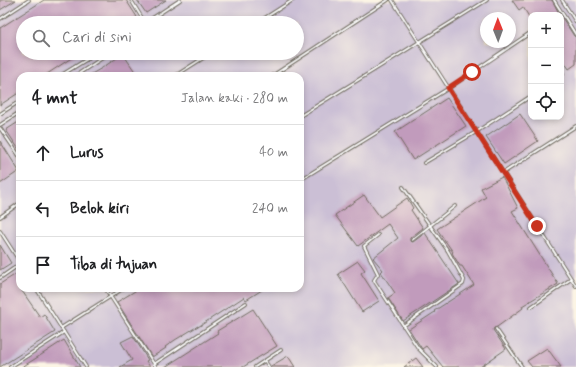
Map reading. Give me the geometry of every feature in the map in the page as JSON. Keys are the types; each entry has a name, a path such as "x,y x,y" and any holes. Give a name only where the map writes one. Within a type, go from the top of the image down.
{"lane":[{"path":"0,19 29,0"},
{"path":"131,0 141,16"},
{"path":"156,16 180,0"},
{"path":"269,16 293,0"},
{"path":"304,55 388,0"},
{"path":"392,0 576,286"},
{"path":"304,113 487,0"},
{"path":"554,0 576,35"},
{"path":"557,4 563,0 576,22"},
{"path":"304,178 448,88 528,34"},
{"path":"66,72 86,60"},
{"path":"81,72 99,60"},
{"path":"181,72 200,60"},
{"path":"278,72 296,60"},
{"path":"424,163 476,132 528,98"},
{"path":"0,114 16,104"},
{"path":"16,115 0,126 16,151"},
{"path":"503,173 576,126"},
{"path":"403,188 448,251 464,280 463,284 403,326"},
{"path":"0,217 16,206"},
{"path":"412,240 456,206"},
{"path":"0,231 16,257"},
{"path":"378,235 364,246 378,274 374,280 418,348 437,367"},
{"path":"0,278 16,266"},
{"path":"531,307 571,279"},
{"path":"38,292 86,367"},
{"path":"108,292 156,367"},
{"path":"61,328 118,292"},
{"path":"154,364 246,303"},
{"path":"496,329 522,367"},
{"path":"10,367 64,332"},
{"path":"255,367 281,350"},
{"path":"265,361 269,367"}],"shaded area":[{"path":"0,0 576,0 576,367 0,367"}],"building":[{"path":"0,0 16,0 0,10"},
{"path":"44,0 126,0 136,16 19,16"},
{"path":"137,0 166,0 146,13"},
{"path":"512,0 552,0 558,12 528,12 528,15 523,7 519,10"},
{"path":"16,18 16,60 68,60 50,72 16,72 16,95 0,105 0,28"},
{"path":"564,21 576,37 576,64 569,69 564,62"},
{"path":"114,60 127,60 135,72 95,72"},
{"path":"447,98 466,126 413,160 395,132"},
{"path":"520,114 538,141 504,164 486,137"},
{"path":"16,124 16,145 6,130"},
{"path":"0,141 16,166 16,173 0,184"},
{"path":"502,177 518,208 512,211 558,284 522,306 523,308 494,328 493,330 506,349 480,367 443,367 426,346 422,349 409,329 474,285 462,266 460,266 452,253 453,252 437,229 486,197 481,188"},
{"path":"364,195 380,217 407,198 413,208 411,210 423,228 410,238 410,241 413,242 425,233 459,284 403,321 388,298 395,293 381,272 383,270 373,258 398,238 388,224 358,246 335,215"},
{"path":"0,245 11,263 0,270"},
{"path":"358,261 365,270 361,273 379,301 362,312 338,274"},
{"path":"16,274 16,292 23,292 40,317 44,314 55,332 0,367 0,284"},
{"path":"133,292 259,292 246,300 244,297 175,340 152,357 117,302"},
{"path":"253,309 277,346 243,367 165,367 218,333 217,331"},
{"path":"133,336 148,360 146,361 150,367 120,367 132,360 121,342"},
{"path":"64,340 80,367 22,367 38,357"},
{"path":"547,348 561,367 532,367 527,361"},
{"path":"288,356 295,367 271,367 271,366"},
{"path":"416,358 423,367 404,367"}],"route":[{"path":"472,72 448,88 537,226"}]}
